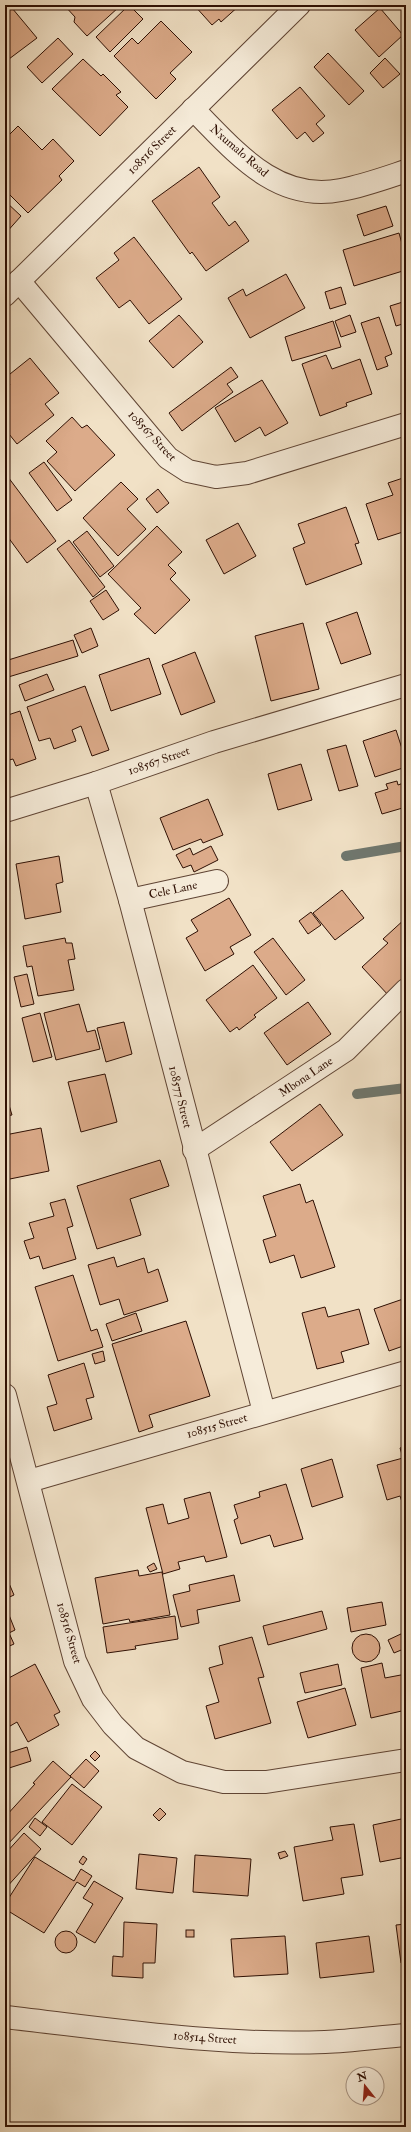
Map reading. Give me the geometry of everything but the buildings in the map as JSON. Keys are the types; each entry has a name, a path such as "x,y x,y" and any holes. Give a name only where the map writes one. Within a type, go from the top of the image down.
{"street":[{"name":"108516 Street","path":"12,288 299,5"},
{"name":"Nxumalo Road","path":"193,109 234,150 260,172 285,186 312,192 341,190 406,172"},
{"name":"108567 Street","path":"12,288 168,458 188,471 216,477 248,474 406,424"},
{"name":"108567 Street","path":"5,811 96,783 214,742 406,685"},
{"name":"108577 Street","path":"96,783 130,900 194,1150 264,1412"},
{"name":"Cele Lane","path":"130,900 216,881"},
{"name":"Mbona Lane","path":"194,1150 346,1050 406,990"},
{"name":"108515 Street","path":"29,1481 406,1372"},
{"name":"108516 Street","path":"5,1395 29,1481 75,1661 93,1698 113,1725 136,1748 182,1772 224,1782 266,1782 406,1760"},
{"name":"108514 Street","path":"5,2017 173,2036 242,2041 324,2042 406,2035"}],"waterway":[{"path":"346,856 406,846"},
{"path":"357,1094 406,1088"}]}
